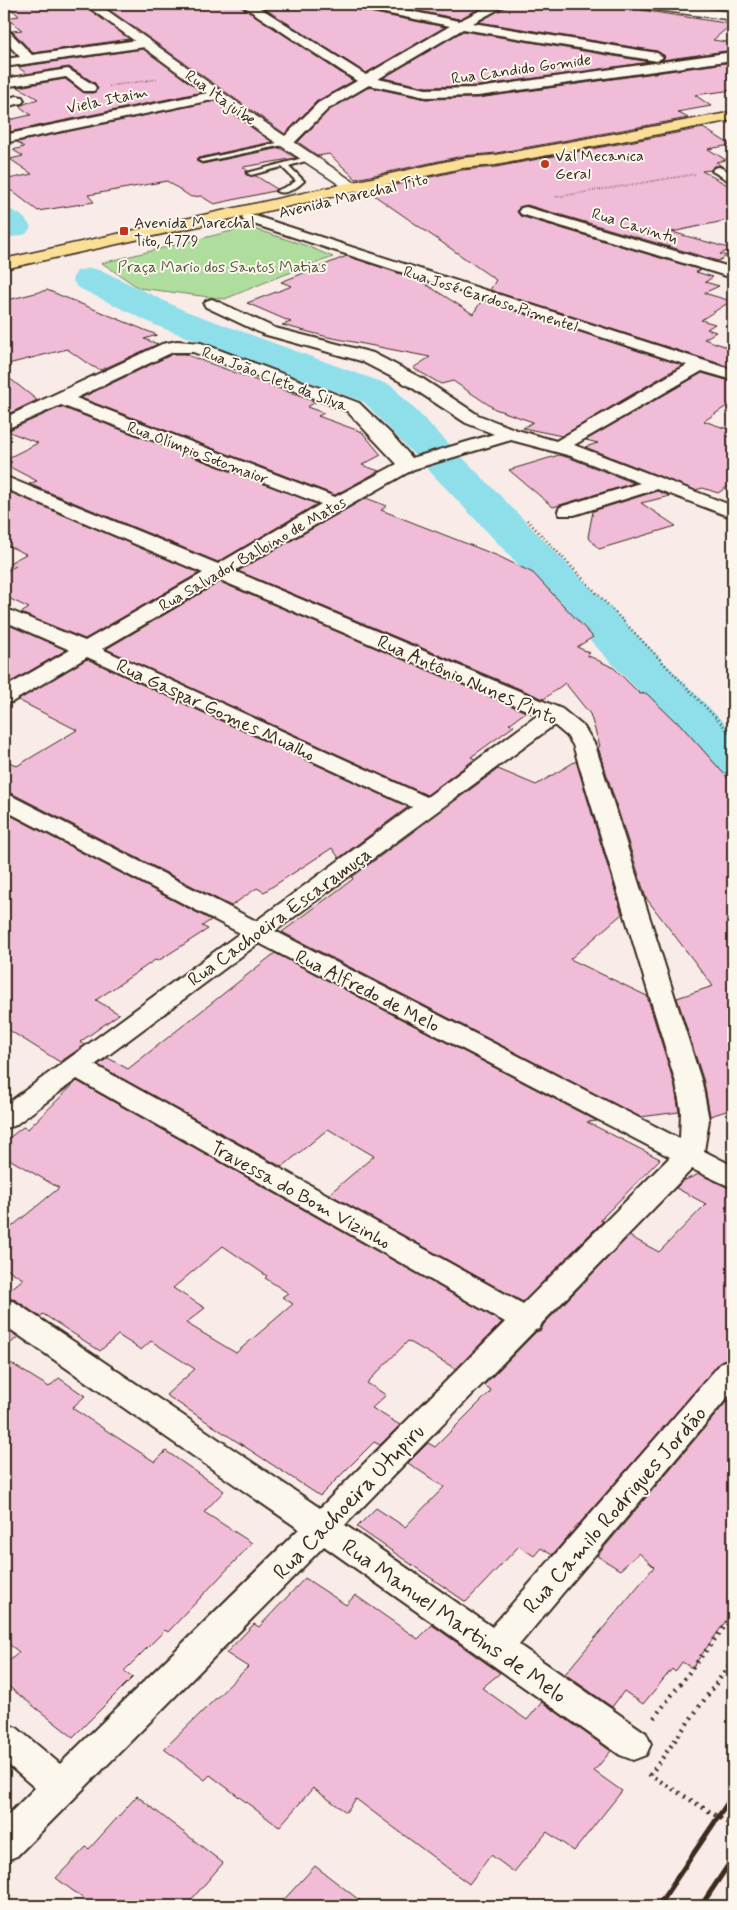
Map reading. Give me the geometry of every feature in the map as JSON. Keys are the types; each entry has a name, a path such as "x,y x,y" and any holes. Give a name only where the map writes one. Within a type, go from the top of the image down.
{"main road":[{"name":"Avenida Marechal Tito","path":"4,272 250,218 278,201 355,188 462,163 496,160 733,116"},
{"name":"Avenida Marechal Tito","path":"4,264 278,201 472,168 496,160"}],"street":[{"name":"Rua Itajuíbe","path":"90,4 286,143 355,188"},
{"name":"Rua Candido Gomide","path":"246,4 365,80 426,93 461,93 682,61 733,56"},
{"path":"359,4 461,25 682,61"},
{"path":"286,143 323,106 461,25 502,4"},
{"path":"641,4 733,16"},
{"path":"4,34 30,60"},
{"path":"4,63 145,43"},
{"path":"52,56 68,73 90,88"},
{"path":"4,83 68,73"},
{"name":"Viela Itaim","path":"4,139 218,95"},
{"path":"719,171 733,179"},
{"name":"Rua Cavintu","path":"526,211 733,273"},
{"name":"Rua José Cardoso Pimentel","path":"250,218 698,366 733,375"},
{"path":"212,304 269,331 367,357 417,383 472,419 511,434 558,446 733,512"},
{"name":"Rua João Cleto da Silva","path":"60,398 177,346 195,347 352,407 386,439 416,463"},
{"path":"558,446 698,366"},
{"path":"4,425 60,398"},
{"name":"Rua Olímpio Sotomaior","path":"60,398 337,504"},
{"name":"Rua Salvador Balbino de Matos","path":"4,697 337,504 416,463 511,434"},
{"name":"Rua Antônio Nunes Pinto","path":"4,482 554,714 576,732 584,745 689,1083 695,1114 695,1140 688,1155"},
{"path":"567,511 658,483"},
{"name":"Rua Gaspar Gomes Mualho","path":"4,614 86,649 428,806"},
{"name":"Rua Cachoeira Escaramuça","path":"4,1119 554,714"},
{"name":"Rua Alfredo de Melo","path":"4,801 733,1178"},
{"name":"Travessa do Bom Vizinho","path":"75,1066 528,1321"},
{"name":"Rua Cachoeira Utupiru","path":"4,1844 528,1321 688,1155"},
{"name":"Rua Manuel Martins de Melo","path":"4,1310 633,1744"},
{"name":"Rua Camilo Rodrigues Jordão","path":"496,1648 733,1370"},
{"path":"4,1740 60,1787"}],"lane":[{"path":"202,160 286,143"},
{"path":"251,173 310,158"},
{"path":"278,201 300,181 284,165"}],"path":[{"path":"90,88 188,73"},
{"path":"526,211 526,207 531,203 546,198 719,171"},
{"path":"527,520 733,736"},
{"path":"633,1744 731,1618 733,1620"},
{"path":"733,1660 650,1775 733,1826"}],"green space":[{"name":"Praça Mario dos Santos Matias","path":"248,227 307,246 333,257 225,299 139,288 102,263"}],"building":[{"path":"6,4 82,4 129,39 33,53 12,31 22,30 6,18 19,16"},
{"path":"101,4 238,4 353,81 317,101 285,134"},
{"path":"257,4 351,4 359,10 445,27 366,73"},
{"path":"383,4 489,4 459,19"},
{"path":"510,4 632,4 641,10 732,24 713,40 733,43 733,50 662,60 665,56 657,51 479,22"},
{"path":"463,31 650,62 478,86 426,87 383,78"},
{"path":"143,49 202,92 4,133 4,121 31,115 19,106 38,99 18,87 65,79 84,93 94,93 98,89 95,83 69,67 27,74 18,67"},
{"path":"733,62 733,90 695,95 711,106 677,112 688,118 496,153 462,156 356,179 329,154 318,156 298,142 329,110 369,87 426,99 478,98"},
{"path":"215,101 272,142 198,158 196,161 202,164 280,148 296,158 243,167 248,171 245,172 246,175 256,176 277,189 214,204 201,196 191,197 167,181 88,195 94,202 38,211 4,185 4,180 32,174 10,159 23,156 13,150 24,147 17,142"},
{"path":"703,128 731,145 708,149 726,160 716,162 723,167 714,166 711,170 702,171 733,188 733,219 672,232 732,249 720,254 727,256 718,261 527,205 519,207 517,212 520,216 701,270 696,272 713,277 705,282 719,286 704,293 731,301 701,320 715,324 707,329 716,332 704,339 733,349 733,368 490,290 496,280 368,191 462,170 496,167"},
{"path":"347,256 419,280 473,314 482,300 682,365 562,436 523,428 533,422 495,409 453,381 441,384 413,368 430,357 328,337 282,325 291,322 247,303 292,286 281,282"},
{"path":"47,290 157,335 144,339 158,344 101,370 91,366 67,349 4,365 4,301"},
{"path":"173,354 184,354 316,402 307,407 324,413 318,416 362,432 381,455 362,465 379,471 335,495 81,398"},
{"path":"702,373 733,382 733,402 704,421 733,431 733,483 718,493 703,488 695,490 585,447 598,443 586,440"},
{"path":"4,374 37,400 4,416"},
{"path":"61,407 317,504 218,562 29,484 37,481 6,465 12,462 6,459 38,443 7,431"},
{"path":"559,455 634,483 553,507 509,470"},
{"path":"657,491 670,496 641,503 676,526 599,549 588,537 593,511"},
{"path":"12,493 199,573 85,639 21,613 29,608 4,596 4,572 16,566 9,563 26,554 4,544 4,497"},
{"path":"366,498 387,506 381,510 498,556 533,573 593,637 577,647 590,653 587,655 614,668 640,694 646,693 678,722 733,784 733,1109 710,1116 704,1082 677,998 713,986 646,898 598,747 600,746 590,714 565,683 544,699 238,571"},
{"path":"220,582 526,712 509,724 514,726 471,757 475,759 427,795 106,649"},
{"path":"4,623 66,650 4,686"},
{"path":"87,659 408,807 339,858 332,848 264,892 257,888 231,906 13,794 4,792 4,759 17,766 77,730 18,700"},
{"path":"576,761 622,914 570,959 647,996 674,1083 679,1112 640,1117 282,932 353,879 352,877 498,769 536,785"},
{"path":"4,812 211,920 202,926 208,929 158,961 155,960 96,1000 119,1014 80,1042 85,1045 60,1062 4,1027"},
{"path":"275,953 597,1121 587,1122 660,1159 600,1220 603,1221 523,1302 329,1194 374,1156 328,1129 282,1167 98,1065 108,1058 128,1069"},
{"path":"77,1081 502,1322 456,1369 408,1341 367,1383 386,1395 372,1408 400,1425 380,1445 374,1442 320,1496 166,1395 195,1369 151,1341 141,1350 118,1335 100,1351 43,1314 40,1317 16,1300 4,1297 23,1279 4,1267 4,1233 59,1188 4,1156 4,1142 23,1127 28,1129","holes":["223,1246 267,1276 265,1278 288,1293 282,1297 293,1304 236,1353 186,1323 205,1308 173,1288"]},
{"path":"699,1174 733,1190 733,1356 721,1361 552,1555 541,1548 534,1556 519,1546 466,1602 357,1527 376,1508 405,1527 444,1487 408,1463 428,1443 435,1447 489,1393 491,1390 484,1385 536,1332 541,1330 544,1324 629,1236 659,1252 706,1204 676,1188 683,1181"},
{"path":"4,1327 18,1337 4,1349"},
{"path":"4,1359 49,1387 59,1378 85,1396 72,1408 155,1462 166,1451 224,1491 204,1512 252,1543 168,1632 165,1630 124,1671 133,1677 73,1737 4,1683 4,1666 19,1652 4,1640"},
{"path":"733,1394 733,1611 692,1668 682,1662 675,1672 672,1669 643,1704 624,1691 612,1707 565,1674 654,1567 639,1553 620,1570 597,1556"},
{"path":"305,1578 346,1605 355,1595 418,1639 432,1625 500,1673 482,1688 527,1720 542,1702 611,1751 594,1771 622,1791 574,1851 547,1832 514,1872 491,1855 469,1884 356,1799 346,1812 313,1788 279,1827 210,1775 205,1780 164,1749 248,1667 226,1653 254,1624 259,1627"},
{"path":"137,1796 223,1863 186,1906 93,1906 56,1878 86,1847 89,1849"},
{"path":"315,1866 367,1906 278,1906"}],"waterway":[{"path":"4,218 14,227"},
{"path":"90,279 170,318 378,394 733,761"}],"railway":[{"path":"658,1906 733,1795"},
{"path":"701,1906 733,1858"}],"place":[{"name":"Val Mecanica Geral","path":"545,164"},
{"name":"Avenida Marechal Tito, 4779","path":"124,231"}]}
